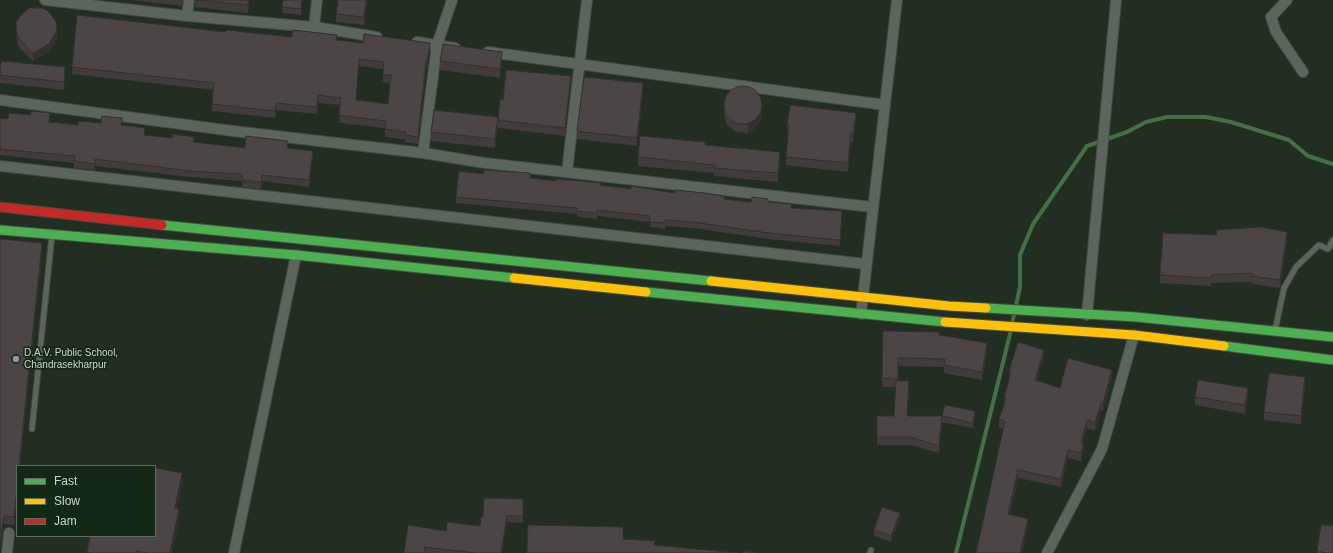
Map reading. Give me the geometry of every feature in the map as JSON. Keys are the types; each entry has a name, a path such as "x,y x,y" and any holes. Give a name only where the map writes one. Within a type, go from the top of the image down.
{"street":[{"path":"45,0 187,16 314,27 391,39"},
{"path":"187,16 189,0"},
{"path":"314,27 317,0"},
{"path":"423,152 437,46 452,0"},
{"path":"567,172 587,0"},
{"path":"861,314 872,207 897,0"},
{"path":"1087,315 1116,0"},
{"path":"1287,0 1271,17 1276,32 1303,72"},
{"path":"406,41 885,105"},
{"path":"0,100 233,131 423,152 485,163 872,207"},
{"path":"0,166 866,264"},
{"path":"0,207 244,234 302,238 461,256 949,306 1136,317 1333,337"},
{"path":"0,230 51,238 296,255 861,314 1134,335 1333,360"},
{"path":"234,553 296,255"},
{"path":"1046,553 1102,449 1134,335"},
{"path":"6,553 9,533"}],"lane":[{"path":"32,429 51,238 43,241"},
{"path":"1274,331 1284,288 1296,267 1319,245 1328,249 1333,240"}],"building":[{"path":"197,0 248,0 248,5"},
{"path":"283,0 302,0 301,9 282,7"},
{"path":"338,0 366,0 364,17 336,14"},
{"path":"29,8 42,8 48,11 56,21 57,30 49,44 33,53 20,40 17,34 16,22"},
{"path":"77,15 225,32 226,30 292,37 293,30 337,35 336,40 363,43 364,34 430,43 427,61 426,60 418,137 405,135 406,132 385,129 386,121 339,115 341,98 318,95 317,107 276,103 275,111 212,104 214,83 72,67","holes":["359,59 384,62 383,75 391,75 388,104 356,100"]},
{"path":"443,44 502,52 500,69 440,61"},
{"path":"1,61 65,67 64,82 0,75"},
{"path":"506,70 571,76 565,128 498,120 500,99 503,100"},
{"path":"584,77 643,83 637,138 577,131"},
{"path":"739,86 747,86 754,89 759,94 762,105 759,116 754,121 747,124 739,124 732,121 727,116 724,109 724,101 727,94 732,89"},
{"path":"790,105 856,113 853,134 851,133 848,163 786,157 789,125 787,125"},
{"path":"434,110 498,117 495,139 431,132"},
{"path":"31,111 50,113 49,122 78,125 79,121 101,123 102,116 122,118 121,125 145,128 144,135 172,138 173,134 194,137 193,142 245,148 246,136 288,141 287,148 313,151 309,180 262,175 261,182 242,180 242,174 190,171 95,159 95,164 74,161 75,156 0,149 0,118 8,119 9,113 31,115"},
{"path":"640,136 705,142 705,145 780,152 778,173 714,168 715,165 638,157"},
{"path":"484,170 530,173 530,178 600,183 600,185 631,189 631,186 675,193 675,190 704,193 724,196 724,199 751,202 752,197 768,199 768,202 792,204 791,208 842,211 840,240 769,233 693,222 665,220 665,223 650,222 650,216 597,210 597,213 577,211 577,208 456,197 459,171 484,174"},
{"path":"1260,227 1287,232 1280,280 1252,276 1252,273 1211,275 1211,278 1160,275 1163,233 1217,235 1216,230"},
{"name":"D.A.V. Public School, Chandrasekharpur","path":"0,239 42,243 19,465 16,465 16,499 14,517 4,516 0,543"},
{"path":"883,331 939,332 939,335 987,343 982,372 944,365 945,359 898,358 898,379 882,378"},
{"path":"1018,342 1044,350 1035,380 1060,388 1068,358 1112,370 1103,403 1101,403 1095,423 1087,420 1081,443 1084,443 1081,453 1068,450 1061,479 1018,470 1008,514 1028,519 1020,553 976,553 1005,421 999,419 1006,398 1004,398 1011,372 1009,371"},
{"path":"1269,373 1305,377 1301,416 1264,412"},
{"path":"1198,380 1248,388 1245,405 1195,397"},
{"path":"896,381 909,381 907,416 942,416 939,446 910,437 877,437 877,416 894,416"},
{"path":"945,405 975,411 973,423 942,416"},
{"path":"156,468 182,473 175,508 179,509 170,553 148,553 136,551 136,553 87,552 90,537 156,537"},
{"path":"484,498 523,499 523,516 507,516 501,553 476,553 425,547 424,553 404,553 408,525 446,531 447,522 480,526 481,517 483,517"},
{"path":"882,507 900,513 891,536 874,530"},
{"path":"528,525 623,527 623,539 655,541 654,545 739,553 527,553"},
{"path":"1321,525 1333,526 1333,553 1317,551"},
{"path":"744,551 758,553 743,553"}],"waterway":[{"path":"1012,324 1020,287 1020,255 1033,224 1087,146 1127,132 1146,122 1167,117 1206,117 1231,122 1289,140 1308,156 1333,164"},
{"path":"956,553 1011,330"}],"traffic: fast":[{"path":"162,225 711,281"},
{"path":"0,230 296,255 514,278"},
{"path":"646,292 945,322"},
{"path":"986,308 1136,317 1333,337"},
{"path":"1224,346 1333,360"}],"traffic: slow":[{"path":"514,278 646,292"},
{"path":"711,281 949,306 986,308"},
{"path":"945,322 1134,335 1224,346"}],"traffic: jam":[{"path":"0,207 162,225"}],"place":[{"name":"D.A.V. Public School, Chandrasekharpur","path":"16,359"}]}
